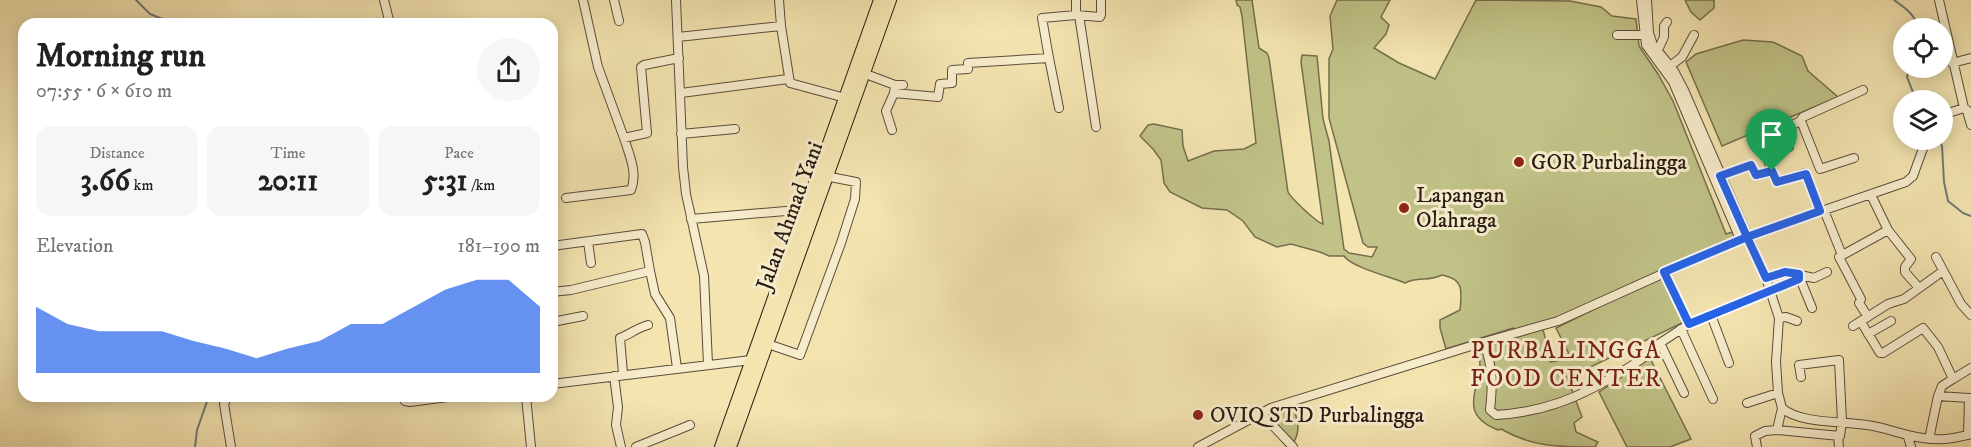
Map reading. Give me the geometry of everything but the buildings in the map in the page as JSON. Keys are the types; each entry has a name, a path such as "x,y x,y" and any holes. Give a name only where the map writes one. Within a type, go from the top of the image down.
{"main road":[{"name":"Jalan Ahmad Yani","path":"730,447 762,342 849,99 880,0"},
{"name":"Jalan Ahmad Yani","path":"849,99 863,73 890,0"},
{"name":"Jalan Ahmad Yani","path":"721,447 751,360 762,342"}],"street":[{"path":"384,0 388,18"},
{"path":"566,198 629,192 633,186 633,167 598,67 583,0"},
{"path":"614,0 619,21"},
{"path":"676,0 683,165 691,219 704,276 708,364"},
{"path":"779,0 788,79 792,85 849,99"},
{"path":"1076,0 1096,127"},
{"path":"1059,108 1042,18 1101,16 1101,0"},
{"path":"1939,0 1943,18"},
{"path":"1644,4 1644,35 1649,52 1673,82 1771,290 1779,318 1776,349 1778,393 1782,408 1777,427"},
{"path":"1644,4 1651,40 1684,90 1746,240"},
{"path":"1657,52 1664,37 1664,26 1667,22"},
{"path":"678,37 781,26"},
{"path":"1617,34 1644,35"},
{"path":"1670,66 1682,57 1694,35"},
{"path":"624,138 647,133 642,66 679,58"},
{"path":"863,73 897,88 938,97 940,84 952,83 952,70 968,69 968,63 1049,58"},
{"path":"1953,63 1971,58"},
{"path":"1953,66 1971,125"},
{"path":"681,93 788,79"},
{"path":"892,130 885,111 897,88"},
{"path":"1842,255 1806,174 1777,182 1767,158 1788,148 1783,129 1800,121 1803,117 1863,90"},
{"path":"1953,113 1968,111"},
{"path":"1800,121 1820,169 1854,158"},
{"path":"681,134 735,129"},
{"path":"1198,447 1261,413 1569,317 1664,272 1822,210 1912,179 1922,150"},
{"path":"1720,176 1751,165 1756,175 1772,171"},
{"path":"762,342 800,355 832,268 855,199 856,182 824,169"},
{"path":"1871,195 1888,230 1911,259 1905,267 1905,272 1918,288"},
{"path":"691,219 786,210 808,215"},
{"path":"1888,230 1839,257 1861,299 1859,303 1861,322 1880,353 1923,327 1932,337 1953,379"},
{"path":"558,245 643,234 655,294 670,318 677,368"},
{"path":"588,242 591,263"},
{"path":"1936,257 1960,304 1970,314"},
{"path":"1861,322 1891,302 1904,300 1943,271"},
{"path":"558,291 650,272"},
{"path":"1664,272 1689,324"},
{"path":"1766,278 1785,272 1799,277 1814,278 1827,272"},
{"path":"1484,342 1492,370 1493,392 1490,410 1496,415 1526,411 1567,401 1589,391 1649,354 1660,343 1689,324 1799,277"},
{"path":"1799,277 1812,308"},
{"path":"1711,315 1729,363"},
{"path":"558,321 583,316"},
{"path":"1779,318 1786,317 1797,321"},
{"path":"1868,334 1891,321"},
{"path":"623,374 620,338 637,328 648,325"},
{"path":"1682,329 1713,399"},
{"path":"1660,343 1684,393"},
{"path":"558,382 751,360"},
{"path":"1801,376 1799,365 1839,360 1842,422 1839,447"},
{"path":"1929,439 1942,386 1971,368"},
{"path":"614,376 618,406 616,425 621,447"},
{"path":"1747,403 1778,393"},
{"path":"1757,447 1755,436 1777,427 1842,422 1869,425 1908,437 1929,439 1969,434 1970,398 1938,396"},
{"path":"225,402 231,447"},
{"path":"527,402 531,447"},
{"path":"1782,408 1814,425 1840,435"},
{"path":"1261,413 1293,447"},
{"path":"636,447 690,425"},
{"path":"1908,437 1911,447"}],"green space":[{"name":"GOR Purbalingga","path":"1236,0 1252,0 1259,48 1267,53 1269,58 1288,192 1304,210 1323,224 1301,62 1302,55 1317,56 1323,119 1329,141 1344,249 1349,253 1372,257 1377,247 1368,247 1363,243 1329,118 1329,59 1333,49 1330,16 1337,0 1390,0 1381,17 1389,25 1386,34 1374,48 1399,63 1435,79 1476,0 1570,1 1601,7 1612,16 1636,19 1639,46 1673,101 1726,234 1736,231 1739,237 1566,316 1518,330 1513,328 1446,349 1440,320 1460,310 1461,292 1454,279 1442,275 1405,283 1363,268 1344,256 1329,256 1291,244 1277,247 1255,237 1243,221 1227,210 1202,208 1170,192 1164,183 1161,160 1140,136 1148,125 1154,124 1182,130 1183,146 1188,161 1214,151 1244,149 1256,143 1242,16"},
{"path":"1685,0 1714,0 1714,8 1700,20 1691,12"},
{"path":"1743,40 1773,42 1802,56 1808,71 1838,97 1722,146 1686,62 1696,54"},
{"path":"1661,276 1684,322 1578,373 1576,368 1567,377 1582,417 1574,423 1576,432 1598,442 1595,447 1535,443 1501,429 1498,430 1477,415 1474,409 1474,394 1480,372 1480,351 1490,350 1487,347 1542,329 1550,362 1557,361 1562,355 1569,354 1556,328"},
{"path":"1650,358 1691,439 1670,447 1627,447 1599,392"},
{"path":"1287,411 1295,413 1298,422 1296,437 1288,447 1269,427 1269,414"}],"waterway":[{"path":"136,0 150,14 160,18"},
{"path":"1894,0 1914,18"},
{"path":"1907,78 1912,90"},
{"path":"1942,150 1944,182 1948,201 1963,213 1971,216"},
{"path":"195,447 197,430 207,402"}],"place":[{"name":"GOR Purbalingga","path":"1519,162"},
{"name":"Lapangan Olahraga","path":"1404,208"},
{"name":"OVIQ STD Purbalingga","path":"1198,415"}],"district":[{"name":"PURBALINGGA FOOD CENTER","path":"1566,365"}],"route":[{"path":"1772,171 1756,175 1753,166 1747,165 1720,176 1747,237 1664,272 1689,324 1799,279 1799,274 1786,272 1766,278 1747,237 1820,211 1806,174 1777,182 1772,171"}]}
